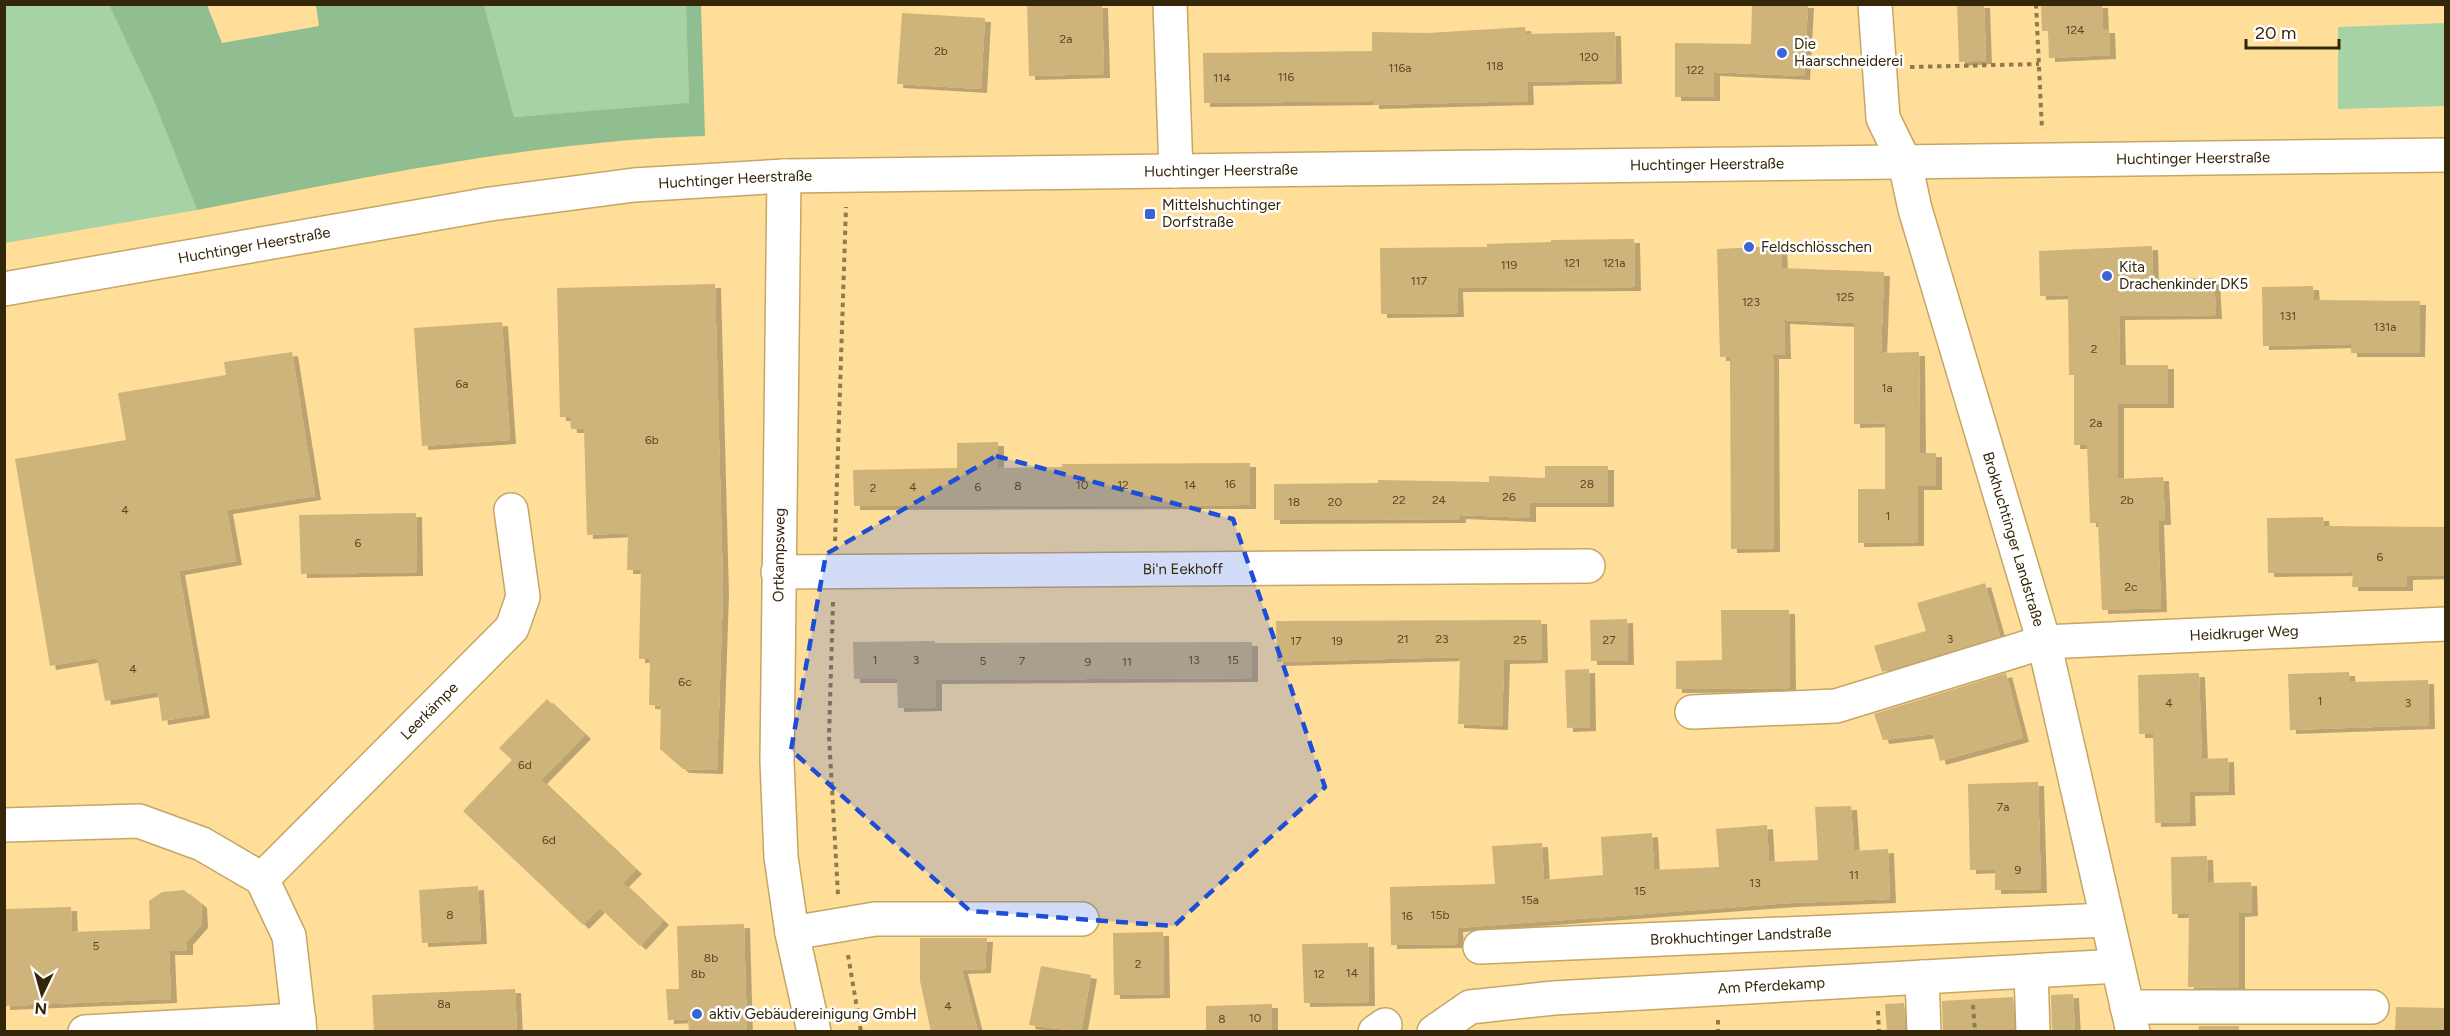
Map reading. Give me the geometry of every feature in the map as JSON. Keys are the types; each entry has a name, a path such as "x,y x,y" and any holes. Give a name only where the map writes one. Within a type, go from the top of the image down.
{"street":[{"path":"1170,4 1176,171"},
{"name":"Brokhuchtinger Landstraße","path":"1875,4 1883,118 1905,163 1915,209 2044,642 2130,1019"},
{"name":"Huchtinger Heerstraße","path":"4,289 490,204 634,185 784,176 2445,155"},
{"name":"Ortkampsweg","path":"784,176 778,572 779,803 781,857 792,933 814,1032"},
{"name":"Leerkämpe","path":"262,879 512,628 523,597 511,510"},
{"name":"Bi'n Eekhoff","path":"778,572 1588,566"},
{"name":"Heidkruger Weg","path":"1692,712 1836,706 2044,642 2445,624"},
{"path":"4,825 139,821 202,844 262,879 289,936 300,1026 85,1032"},
{"path":"792,933 875,918 1082,919"},
{"name":"Brokhuchtinger Landstraße","path":"1480,947 2108,920"},
{"name":"Am Pferdekamp","path":"1434,1032 1470,1006 1554,998 2118,966"},
{"path":"2031,971 2033,1032"},
{"path":"1922,977 1924,1032"},
{"path":"2130,1019 2372,1007"}],"path":[{"path":"2036,4 2043,161"},
{"path":"1880,68 2039,64"},
{"path":"848,176 829,736 838,897 861,1032"}],"highlighted area":[{"path":"996,456 1233,519 1325,787 1174,926 970,911 791,750 826,554"}],"green space":[{"path":"5,5 109,5 154,101 197,210 5,243"},
{"path":"109,5 207,5 222,43 319,26 316,5 484,5 514,117 689,103 686,5 701,5 705,136 641,139 513,153 386,174 197,210 154,101"},
{"path":"484,5 686,5 689,104 514,117"},
{"path":"2445,23 2445,106 2338,109 2338,27"}],"building":[{"path":"1027,4 1102,4 1104,74 1029,76"},
{"path":"1752,4 1808,4 1804,76 1714,72 1714,97 1675,97 1675,43 1751,44"},
{"path":"1957,4 1984,4 1986,60 1959,62"},
{"path":"2041,4 2102,4 2103,29 2109,29 2110,55 2049,58 2048,31 2042,31"},
{"path":"902,13 985,18 981,89 897,84"},
{"path":"1525,27 1526,34 1615,32 1616,80 1527,82 1528,101 1373,105 1373,101 1204,103 1203,53 1372,51 1372,32 1428,33"},
{"path":"1634,239 1635,287 1457,288 1458,313 1381,314 1380,248 1487,247 1487,244 1551,242 1551,240"},
{"path":"1781,246 1782,268 1884,272 1881,353 1919,352 1920,453 1936,453 1936,486 1918,486 1918,542 1858,543 1858,489 1885,489 1885,423 1854,424 1854,323 1784,320 1785,355 1773,355 1774,548 1731,549 1730,357 1720,357 1717,249"},
{"path":"2152,246 2153,279 2214,278 2216,315 2119,316 2120,365 2168,365 2168,404 2118,404 2118,479 2163,477 2165,521 2158,521 2161,608 2102,610 2098,523 2090,523 2087,445 2074,445 2074,375 2069,375 2068,295 2040,296 2039,251"},
{"path":"715,284 723,591 717,770 683,769 660,749 661,706 649,705 650,659 639,659 641,570 627,570 628,533 587,535 584,429 571,429 570,417 560,417 557,288"},
{"path":"2313,286 2314,300 2420,301 2419,353 2351,353 2351,344 2263,346 2262,287"},
{"path":"502,322 510,440 422,446 414,328"},
{"path":"292,352 315,496 227,510 236,561 179,571 204,714 162,721 158,692 105,701 97,658 50,666 15,459 126,440 118,393 226,375 224,362"},
{"path":"998,442 998,468 1062,467 1062,464 1250,463 1250,505 854,506 853,470 957,468 957,443"},
{"path":"1545,466 1608,466 1608,503 1530,503 1530,518 1460,515 1460,519 1274,520 1274,484 1378,483 1378,480 1489,482 1489,476 1545,478"},
{"path":"416,513 417,572 301,574 299,515"},
{"path":"2323,517 2324,526 2445,527 2445,575 2407,576 2407,587 2352,587 2353,572 2268,573 2267,518"},
{"path":"1985,583 2000,636 1882,672 1874,646 1926,631 1917,603"},
{"path":"1721,610 1789,610 1790,688 1676,689 1676,661 1722,660"},
{"path":"1627,619 1628,661 1591,661 1590,620"},
{"path":"1541,620 1542,659 1504,660 1502,726 1458,724 1460,657 1277,662 1276,621"},
{"path":"935,641 935,643 1252,642 1252,678 936,680 936,707 898,708 897,679 854,679 853,642"},
{"path":"1589,669 1590,727 1567,728 1565,670"},
{"path":"2349,672 2350,682 2428,680 2429,725 2290,730 2288,674"},
{"path":"2006,673 2023,738 1940,761 1933,734 1883,740 1874,714"},
{"path":"2199,673 2202,759 2228,758 2229,791 2189,792 2190,822 2155,823 2153,734 2139,734 2138,675"},
{"path":"547,699 585,735 541,780 636,870 623,883 663,921 640,946 600,908 583,925 463,811 512,760 499,748"},
{"path":"2038,782 2041,889 1995,890 1995,869 1970,870 1968,784"},
{"path":"1851,806 1854,851 1888,849 1890,899 1791,903 1457,928 1458,944 1391,945 1390,887 1495,884 1492,846 1542,843 1544,880 1603,875 1601,837 1652,833 1654,870 1719,867 1716,829 1767,825 1769,862 1818,860 1815,807"},
{"path":"2207,856 2208,883 2251,882 2252,912 2239,913 2239,988 2188,987 2189,914 2172,914 2171,857"},
{"path":"478,886 481,940 422,943 419,890"},
{"path":"184,890 201,904 202,924 187,941 187,951 169,951 171,999 4,1006 4,909 71,907 72,932 150,929 149,901 162,892"},
{"path":"744,924 747,1032 689,1032 688,1019 668,1020 666,989 679,989 677,926"},
{"path":"1163,932 1164,994 1114,995 1113,933"},
{"path":"920,938 987,938 985,969 962,970 978,1032 931,1032 920,981"},
{"path":"1368,943 1369,1002 1304,1003 1302,944"},
{"path":"1041,966 1091,975 1081,1032 1029,1025"},
{"path":"515,989 517,1032 374,1032 372,995"},
{"path":"2073,994 2075,1032 2052,1032 2051,995"},
{"path":"2013,997 2014,1032 1943,1032 1942,1001"},
{"path":"1904,1003 1905,1032 1887,1032 1885,1004"},
{"path":"1272,1004 1272,1032 1206,1032 1206,1006"},
{"path":"2396,1007 2445,1008 2445,1032 2395,1032"},
{"path":"2199,1026 2239,1026 2239,1032 2198,1032"}],"place":[{"name":"Die Haarschneiderei","path":"1782,53"},
{"name":"Mittelshuchtinger Dorfstraße","path":"1150,214"},
{"name":"Feldschlösschen","path":"1749,247"},
{"name":"Kita Drachenkinder DK5","path":"2107,276"},
{"name":"aktiv Gebäudereinigung GmbH","path":"697,1014"}]}
